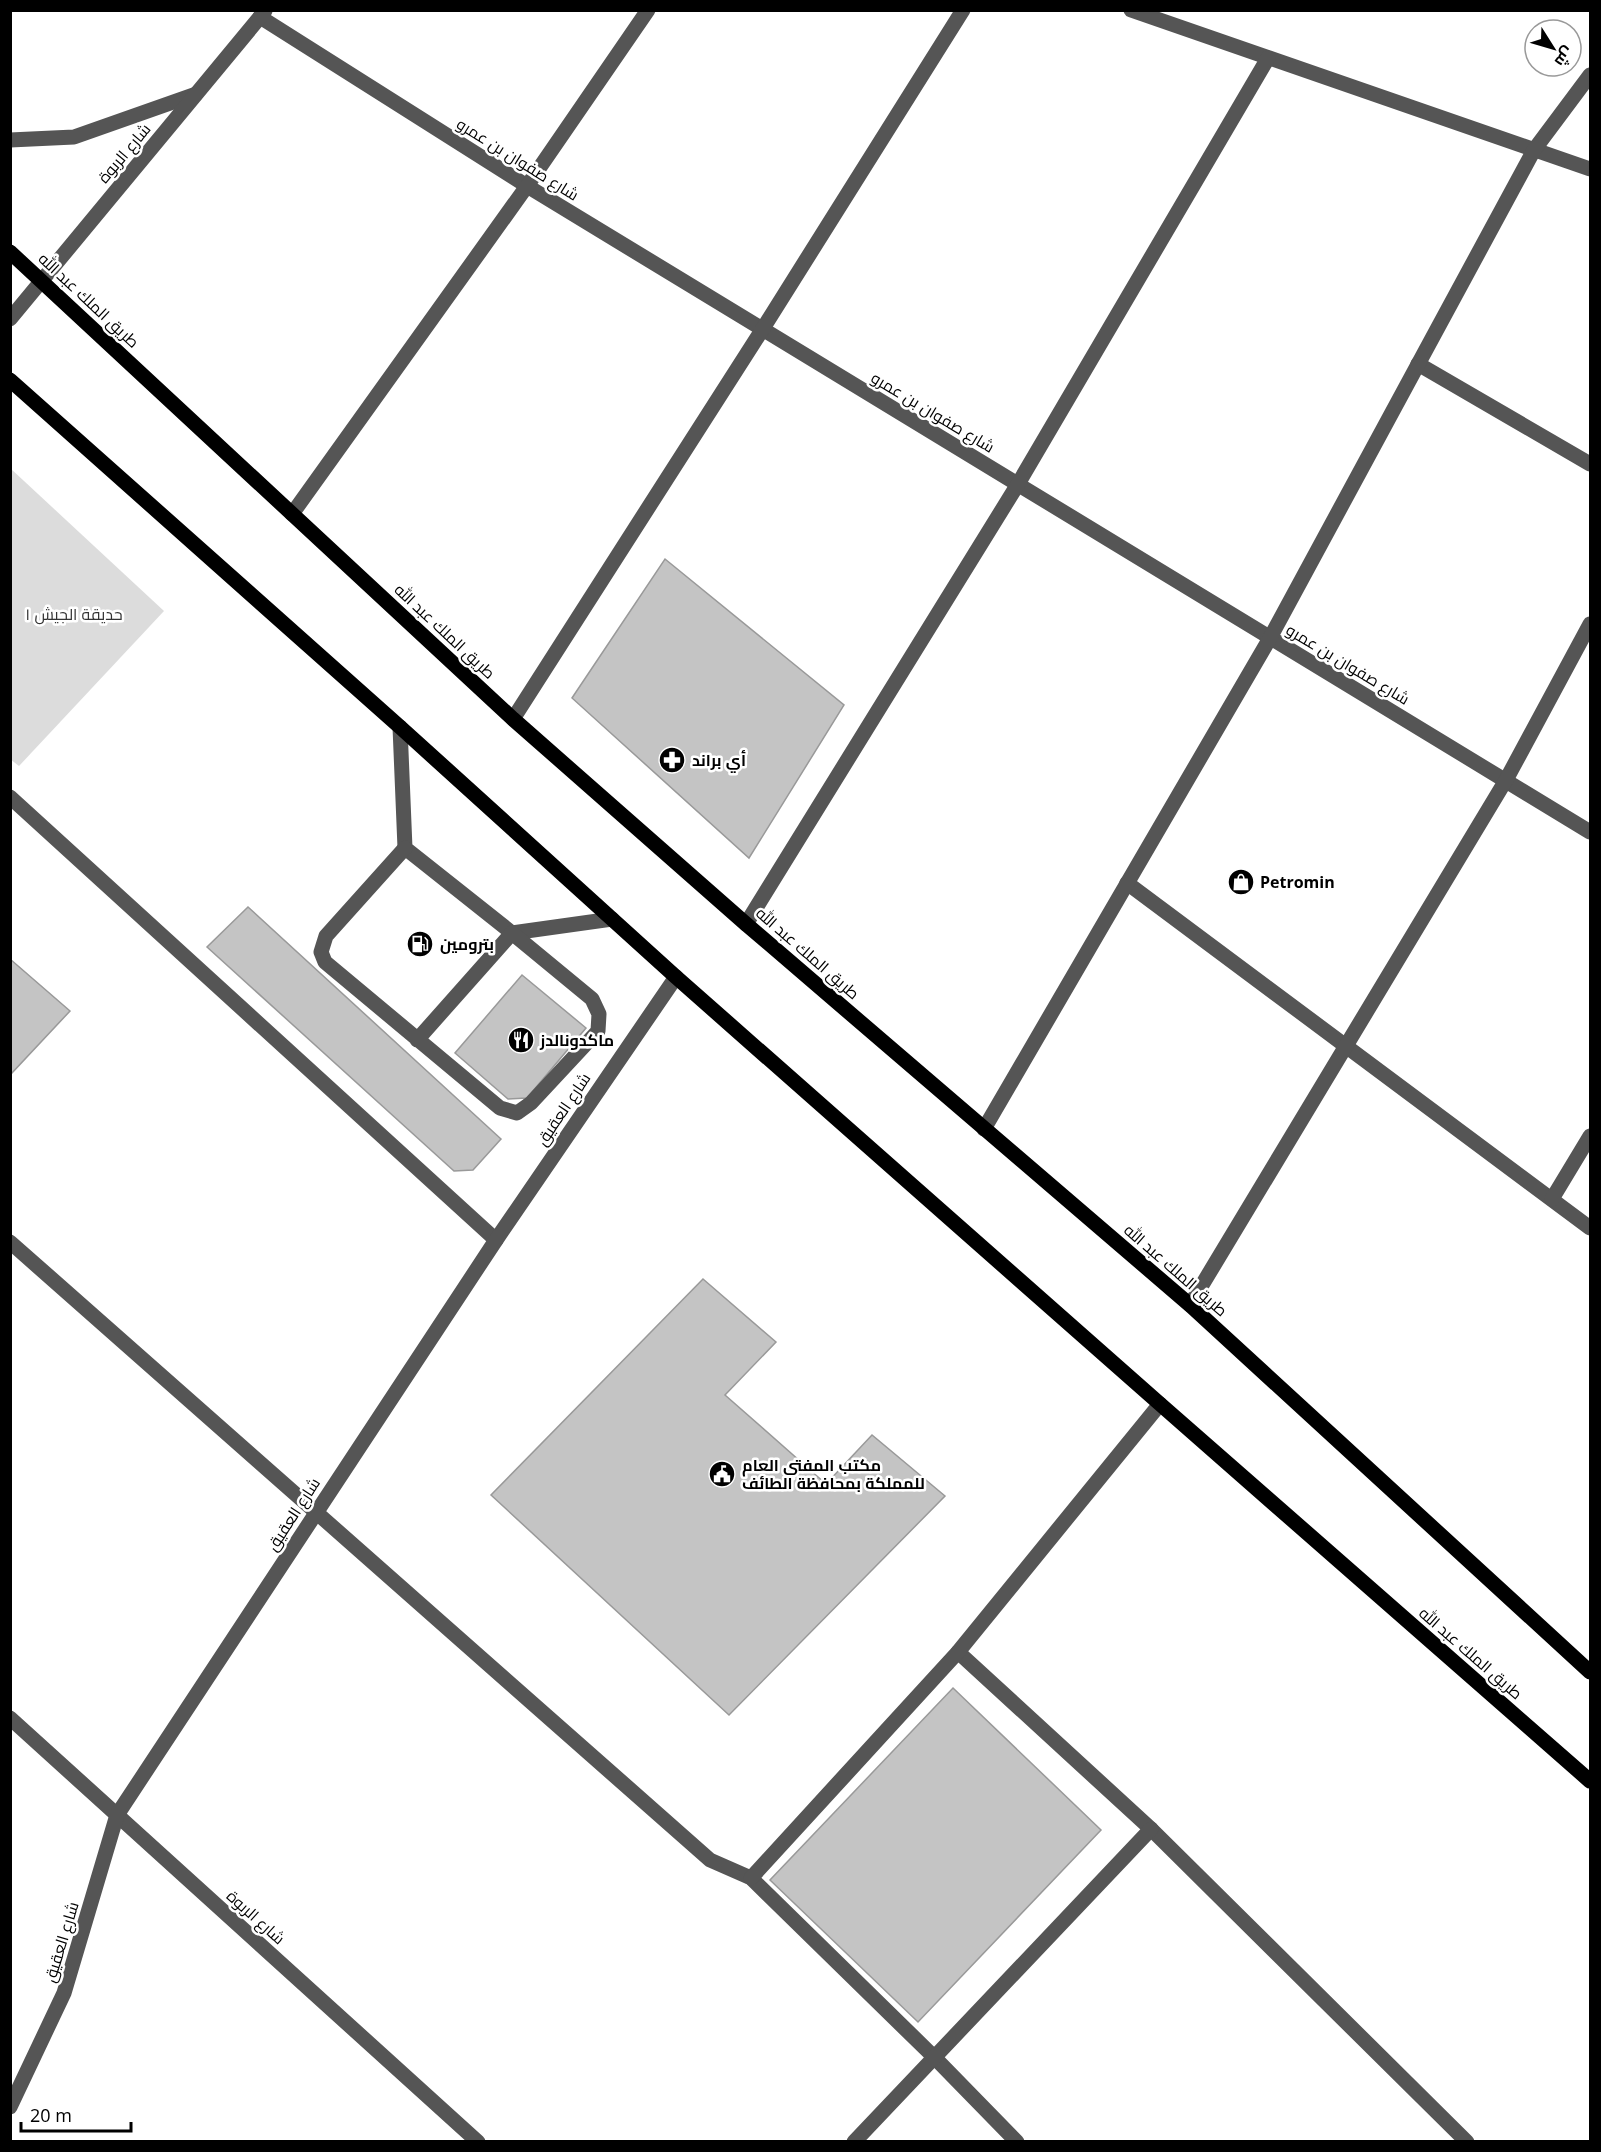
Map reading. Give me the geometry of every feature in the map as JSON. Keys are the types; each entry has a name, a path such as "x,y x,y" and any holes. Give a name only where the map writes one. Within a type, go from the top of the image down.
{"main road":[{"name":"طريق الملك عبد الله","path":"10,252 513,719 746,924 1190,1305 1590,1672"},
{"name":"طريق الملك عبد الله","path":"10,380 400,727 676,977 1590,1781"}],"street":[{"path":"292,514 527,186 648,10"},
{"path":"513,719 963,10"},
{"path":"1131,10 1161,15 1268,58 1590,169"},
{"name":"شارع صفوان بن عمرو","path":"263,14 527,186 1590,832"},
{"name":"شارع الربوة","path":"10,319 263,14"},
{"path":"746,924 1018,484 1268,58"},
{"path":"984,1128 1270,638 1534,150 1590,75"},
{"path":"10,141 74,137 196,94"},
{"path":"1418,364 1590,464"},
{"path":"1190,1305 1506,780 1590,624"},
{"path":"400,727 405,848 326,936 321,952 325,962 417,1040 500,1108 517,1113 531,1103 598,1030 599,1014 592,999 405,848"},
{"path":"10,797 496,1239"},
{"path":"1127,883 1590,1228"},
{"path":"417,1040 512,933 612,919"},
{"name":"شارع العقيق","path":"10,2107 64,1993 117,1815 496,1239 676,977"},
{"path":"1552,1199 1590,1136"},
{"path":"10,1242 710,1860 751,1878 935,2058 1017,2142"},
{"path":"751,1878 958,1652 1160,1404"},
{"path":"958,1652 1151,1829 1467,2142"},
{"name":"شارع الربوة","path":"10,1718 478,2142"},
{"path":"854,2142 1151,1829"}],"green space":[{"name":"حديقة الجيش ١","path":"10,468 164,611 19,766 10,759"}],"building":[{"path":"665,559 844,705 749,858 572,698"},
{"path":"248,907 501,1139 473,1170 454,1171 207,947"},
{"path":"10,959 70,1011 10,1075"},
{"name":"ماكدونالدز","path":"522,975 586,1028 527,1098 508,1099 455,1053"},
{"path":"703,1279 776,1342 725,1395 826,1484 872,1435 945,1496 729,1715 491,1495"},
{"path":"953,1688 1101,1830 918,2022 770,1880"}],"place":[{"name":"أي براند","path":"672,760"},
{"name":"Petromin","path":"1241,882"},
{"name":"بترومين","path":"420,944"},
{"name":"ماكدونالدز","path":"521,1040"},
{"name":"مكتب المفتي العام للمملكة بمحافظة الطائف","path":"722,1474"}]}
